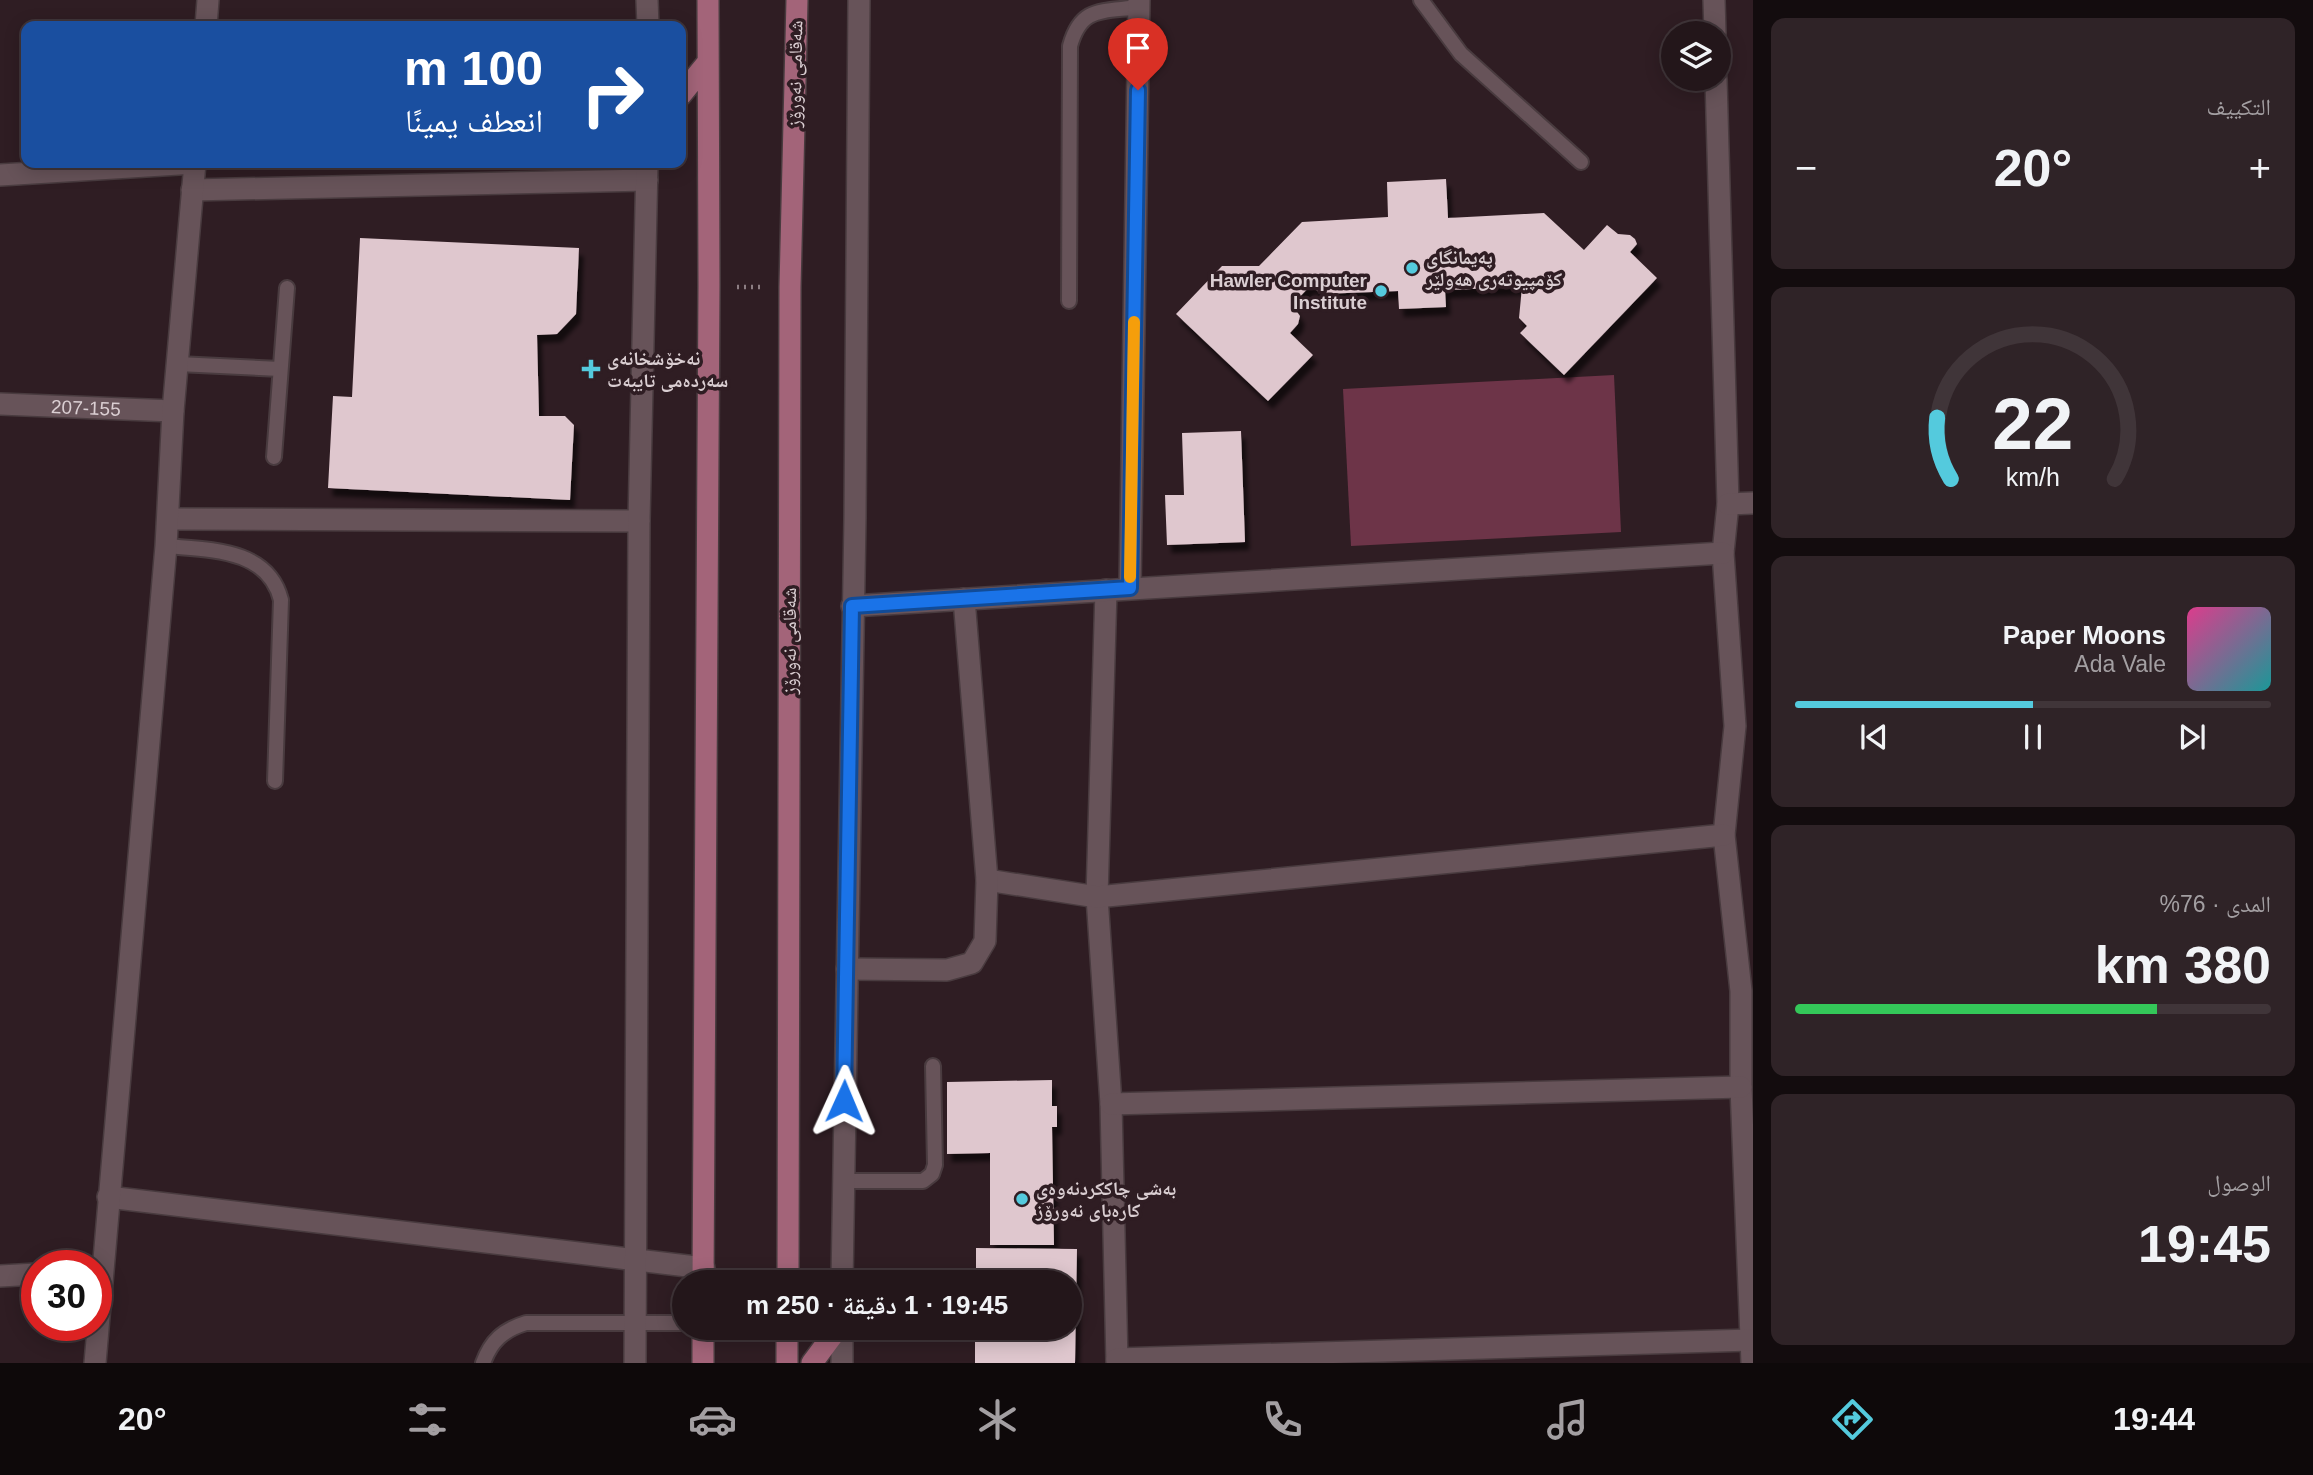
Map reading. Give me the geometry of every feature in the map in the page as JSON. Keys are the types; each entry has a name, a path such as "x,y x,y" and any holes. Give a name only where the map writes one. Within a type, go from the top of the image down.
{"main road":[{"path":"704,1270 708,0"},
{"name":"شەقامی نەورۆز","path":"788,1270 790,287 797,0"},
{"path":"686,89 707,63"},
{"path":"703,1340 703,1363"},
{"path":"787,1363 788,1340"},
{"path":"812,1363 830,1340"}],"street":[{"path":"206,21 208,0"},
{"path":"648,0 648,21"},
{"path":"842,1270 856,436 859,0"},
{"path":"1714,0 1715,21"},
{"path":"1130,588 1139,3"},
{"path":"1716,91 1728,504 1723,553 1744,725 1724,835 1747,990 1741,1087 1752,1363"},
{"path":"0,175 114,168"},
{"path":"102,1250 166,546 173,411 194,168"},
{"path":"192,190 647,171 639,521 635,1363"},
{"name":"207-155","path":"0,404 173,411"},
{"path":"1728,504 1753,503"},
{"path":"168,519 639,521"},
{"path":"852,606 1723,553"},
{"path":"1106,590 1097,897 1111,1104 1117,1361 1751,1340"},
{"path":"847,969 947,970 972,963 985,941 987,880 964,599"},
{"path":"987,880 1097,897 1724,835"},
{"path":"1111,1104 1741,1087"},
{"path":"108,1197 635,1260 681,1270"},
{"path":"0,1276 21,1275"},
{"path":"841,1340 842,1363"},
{"path":"94,1363 95,1341"}],"lane":[{"path":"1422,0 1461,54 1581,162"},
{"path":"1069,300 1070,46 1075,27 1089,15 1139,3"},
{"path":"274,457 287,288"},
{"path":"178,364 281,369"},
{"path":"166,546 233,553 260,567 278,586 281,600 275,781"},
{"path":"842,1181 923,1181 932,1174 935,1165 933,1066"},
{"path":"483,1363 488,1348 498,1336 511,1328 526,1324 672,1323"}],"path":[{"path":"709,286 790,287"}],"shaded area":[{"path":"1614,375 1621,532 1351,546 1343,389"}],"building":[{"name":"Hawler Computer Institute","path":"1446,179 1448,218 1544,213 1584,250 1607,225 1618,234 1630,235 1635,239 1637,244 1630,252 1657,278 1564,375 1520,333 1527,326 1519,318 1522,287 1445,290 1446,307 1399,309 1398,291 1321,294 1311,285 1292,305 1300,316 1298,324 1290,333 1313,355 1268,401 1176,314 1222,266 1259,266 1302,222 1388,217 1387,182"},
{"name":"نەخۆشخانەی سەردەمی تایبەت","path":"360,238 579,248 576,314 557,334 537,335 539,416 565,416 574,425 570,500 328,488 333,396 352,397"},
{"path":"1241,431 1245,542 1167,545 1165,495 1184,495 1182,433"},
{"name":"به‌شی چاككردنه‌وه‌ی كاره‌بای نه‌ورۆز","path":"1052,1080 1052,1106 1057,1106 1057,1127 1052,1127 1054,1245 990,1245 990,1153 947,1154 947,1082"},
{"path":"976,1248 1077,1249 1077,1270 976,1270"},
{"path":"975,1340 1075,1340 1075,1363 975,1363"}],"slow traffic":[{"path":"1130,577 1134,322"}],"place":[{"name":"پەیمانگای کۆمپیوتەری هەولێر","path":"1412,268"},
{"name":"Hawler Computer Institute","path":"1381,291"},
{"name":"نەخۆشخانەی سەردەمی تایبەت","path":"591,369"},
{"name":"به‌شی چاككردنه‌وه‌ی كاره‌بای نه‌ورۆز","path":"1022,1199"}],"route":[{"path":"844,1101 852,606 1130,588 1138,90"}]}
